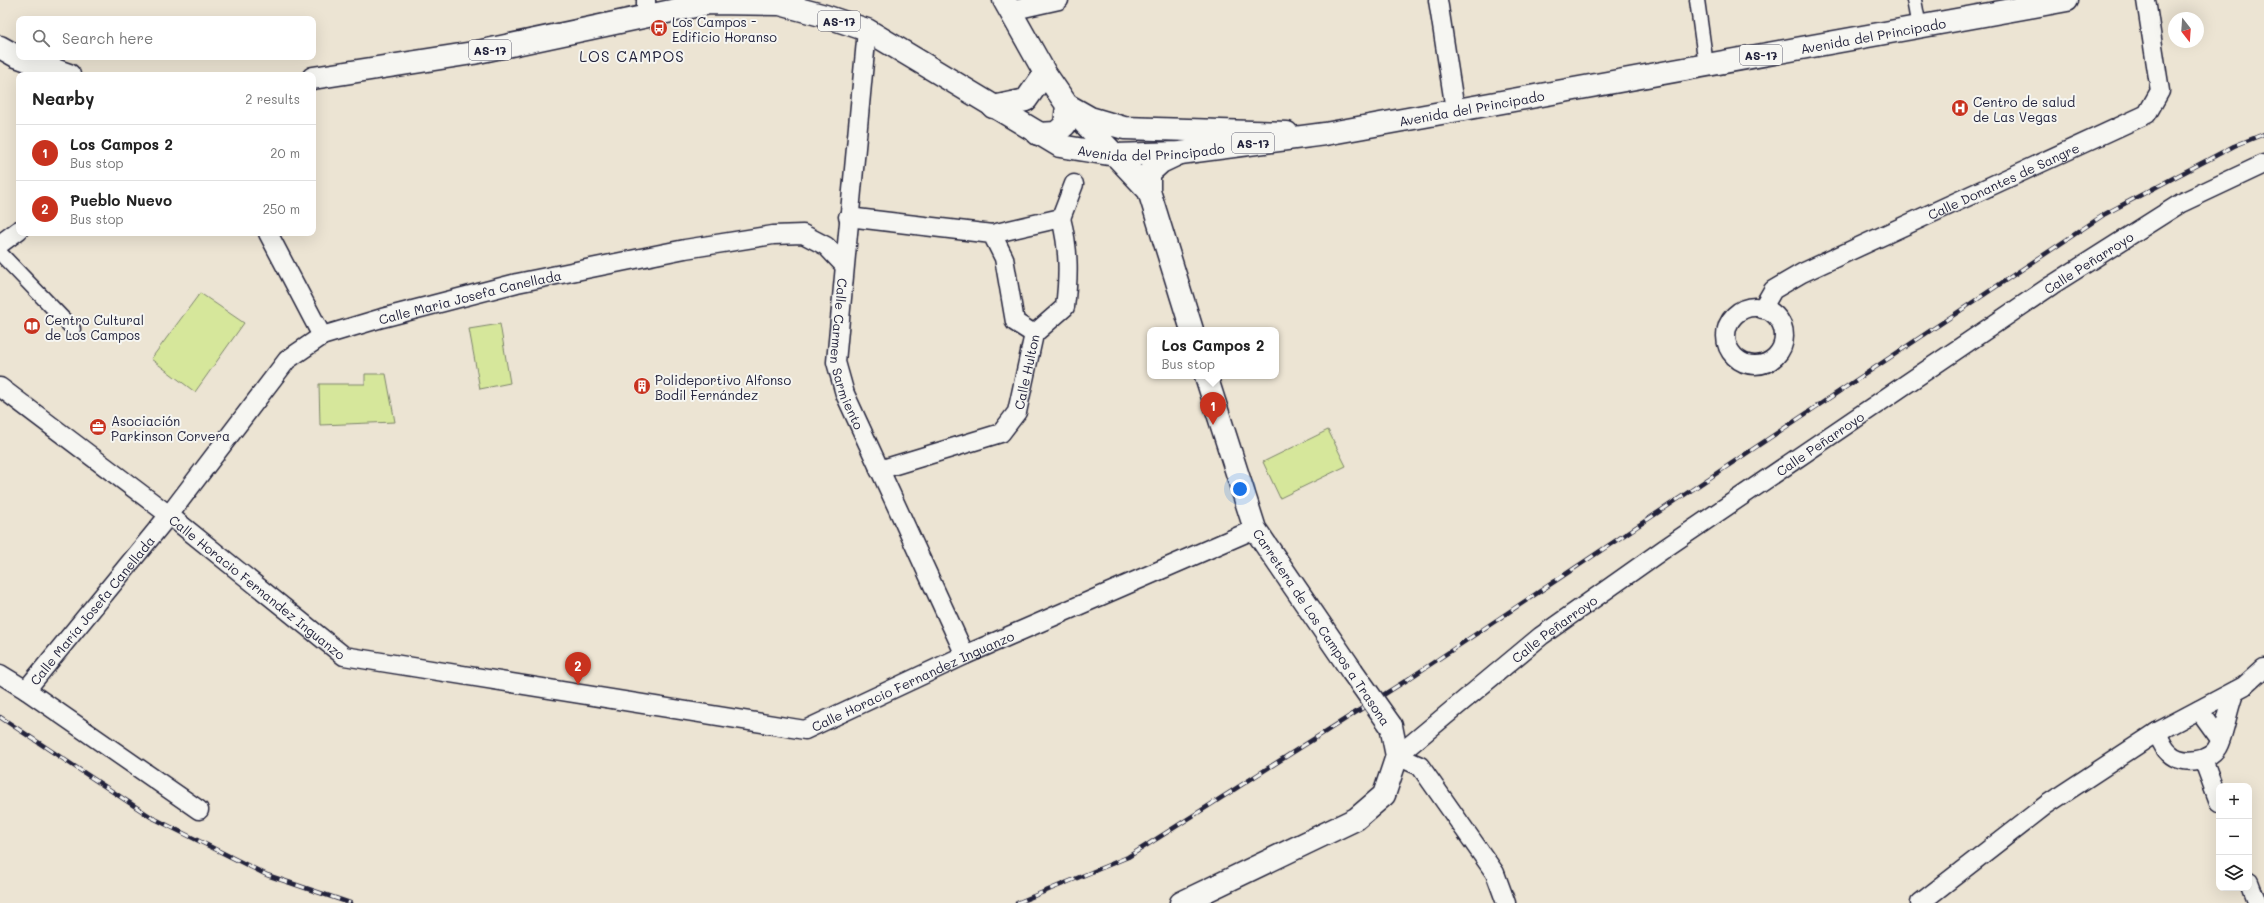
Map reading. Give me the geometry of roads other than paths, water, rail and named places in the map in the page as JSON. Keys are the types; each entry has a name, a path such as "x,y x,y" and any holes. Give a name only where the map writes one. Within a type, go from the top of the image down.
{"main road":[{"name":"Avenida del Principado","path":"316,78 473,53 646,8 709,3 780,4 825,16 867,30 1060,146 1115,155 1180,153 1326,134 2067,0"},
{"path":"1007,5 1045,73 1067,105 1149,191"},
{"path":"0,47 16,56"},
{"path":"27,60 61,72"},
{"path":"993,107 1026,100 1045,73"},
{"path":"1067,105 1090,118 1124,128 1326,134"},
{"path":"1038,134 1056,133 1065,125 1067,105"},
{"path":"1180,153 1161,162 1149,173 1149,191 1191,327"},
{"name":"Carretera de Los Campos a Trasona","path":"1181,903 1356,819 1384,795 1397,756 1391,726 1254,529 1207,379"}],"street":[{"path":"1007,5 1059,0"},
{"path":"1438,0 1455,110"},
{"path":"1697,0 1706,65"},
{"path":"1914,0 1919,27"},
{"name":"Calle Donantes de Sangre","path":"1762,308 1773,290 1802,273 2147,114 2160,91 2146,0"},
{"name":"Calle Carmen Sarmiento","path":"867,30 843,264 836,362 845,394 964,655"},
{"name":"Calle Peñarroyo","path":"1397,756 1541,636 1730,504 2058,281 2181,203 2264,164"},
{"path":"848,217 992,234 1061,218 1074,184"},
{"name":"Calle Hulton","path":"879,470 1000,433 1017,412 1034,334 1065,307 1069,275 1068,244 1061,218"},
{"path":"0,244 16,232"},
{"name":"Calle Maria Josefa Canellada","path":"169,515 287,360 322,336 382,318 517,283 685,249 773,236 803,234 826,246 843,264"},
{"path":"992,234 1004,258 1015,322 1034,334"},
{"path":"270,236 322,336"},
{"path":"0,253 73,329"},
{"name":"Calle Horacio Fernandez Inguanzo","path":"0,387 169,515 344,656 353,659 805,730 964,655 1254,529"},
{"name":"Calle María Josefa Canellada","path":"169,515 26,690 199,810"},
{"path":"2157,732 2169,753 2179,759 2191,761 2203,759 2212,753 2219,744 2228,706 2240,689 2264,668"},
{"path":"0,674 26,690"},
{"path":"1920,903 2046,805 2157,732 2240,689 2264,680"},
{"path":"2199,710 2220,739"},
{"path":"1397,756 1420,766 1495,874 1506,903"},
{"path":"2203,759 2216,794"},
{"path":"2252,889 2258,903"}],"railway":[{"path":"1017,903 1128,857 1410,678 2105,214 2234,146 2264,134"},
{"path":"0,717 151,817 267,875 350,903"}],"place":[{"name":"Los Campos - Edificio Horanso","path":"659,28"},
{"name":"Centro de salud de Las Vegas","path":"1960,108"},
{"name":"Centro Cultural de Los Campos","path":"32,326"},
{"name":"Polideportivo Alfonso Bodil Fernández","path":"642,386"},
{"name":"Los Campos 2","path":"1213,425"},
{"name":"Asociación Parkinson Corvera","path":"98,427"},
{"name":"Pueblo Nuevo","path":"578,685"}],"district":[{"name":"LOS CAMPOS","path":"632,56"}]}
